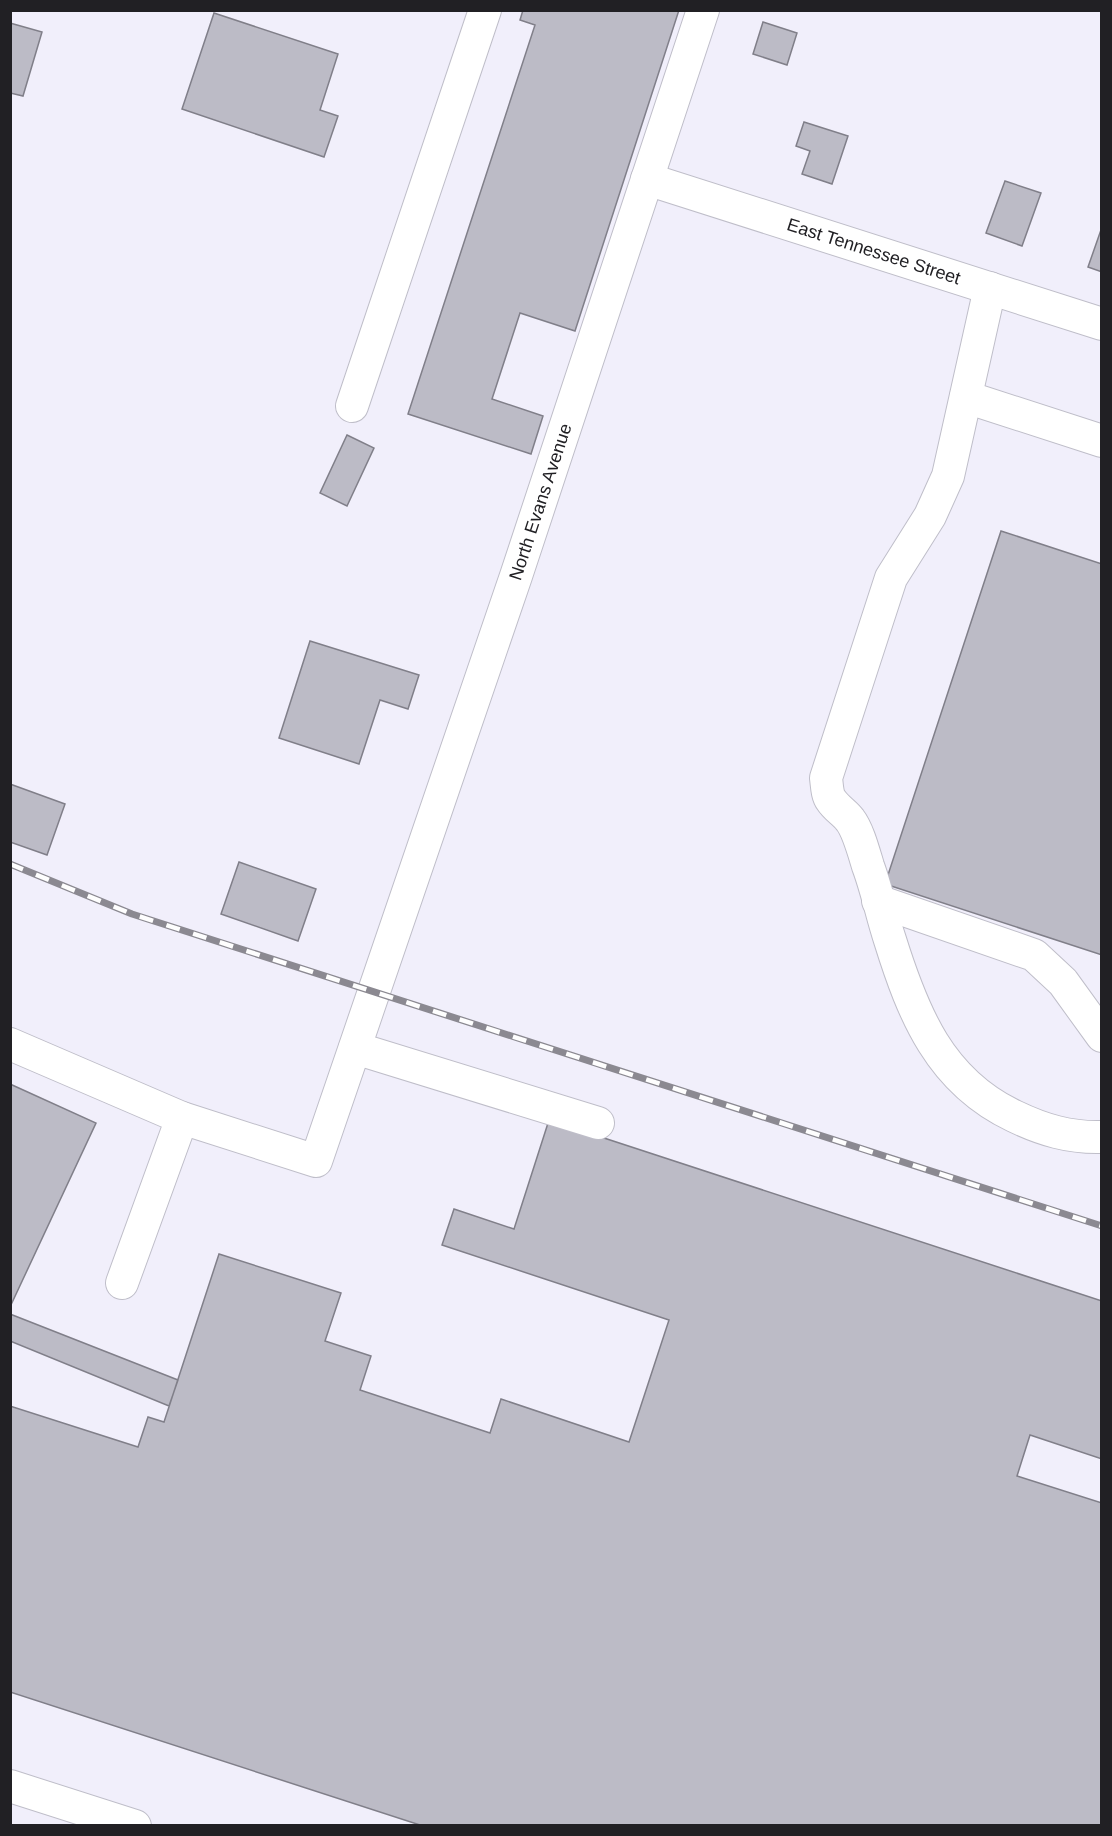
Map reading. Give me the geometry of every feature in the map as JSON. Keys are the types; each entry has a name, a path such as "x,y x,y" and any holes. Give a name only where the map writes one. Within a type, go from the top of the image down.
{"street":[{"path":"352,406 485,10"},
{"name":"North Evans Avenue","path":"182,1118 316,1161 516,576 703,10"},
{"name":"East Tennessee Street","path":"647,178 1101,324"},
{"path":"990,288 948,476 930,516 891,578 826,778 830,799 851,821 869,869 904,980 925,1030 948,1067 964,1084 1007,1113 1032,1125 1101,1147"},
{"path":"966,397 1101,441"},
{"path":"878,901 1034,955 1064,982 1101,1036"},
{"path":"10,1044 182,1118 122,1283"},
{"path":"355,1048 598,1123"},
{"path":"1066,1135 1101,1137"},
{"path":"10,1786 85,1818 135,1826"}],"building":[{"path":"523,10 679,10 575,331 520,313 492,399 543,416 531,454 408,414 535,25 520,20"},
{"path":"214,13 338,54 320,110 338,116 324,157 182,109"},
{"path":"763,22 797,33 787,65 753,54"},
{"path":"10,23 42,32 23,96 10,93"},
{"path":"804,122 848,136 832,184 802,174 810,151 796,146"},
{"path":"1005,181 1041,193 1022,246 986,233"},
{"path":"1102,227 1102,272 1088,267"},
{"path":"347,435 374,448 347,506 320,493"},
{"path":"1001,531 1102,564 1102,955 885,884"},
{"path":"310,641 419,675 408,709 380,700 359,764 279,738"},
{"path":"10,784 65,804 47,855 10,842"},
{"path":"239,862 316,889 298,941 221,914"},
{"path":"10,1084 96,1123 10,1307"},
{"path":"549,1120 1102,1301 1102,1459 1030,1435 1017,1476 1102,1503 1102,1826 423,1826 10,1692 10,1406 138,1447 148,1417 164,1422 219,1254 341,1293 325,1341 371,1356 360,1390 490,1433 501,1399 629,1442 669,1320 442,1245 454,1209 514,1229"},
{"path":"10,1314 178,1380 169,1406 10,1341"}],"railway":[{"path":"10,864 132,914 1102,1226"}]}
